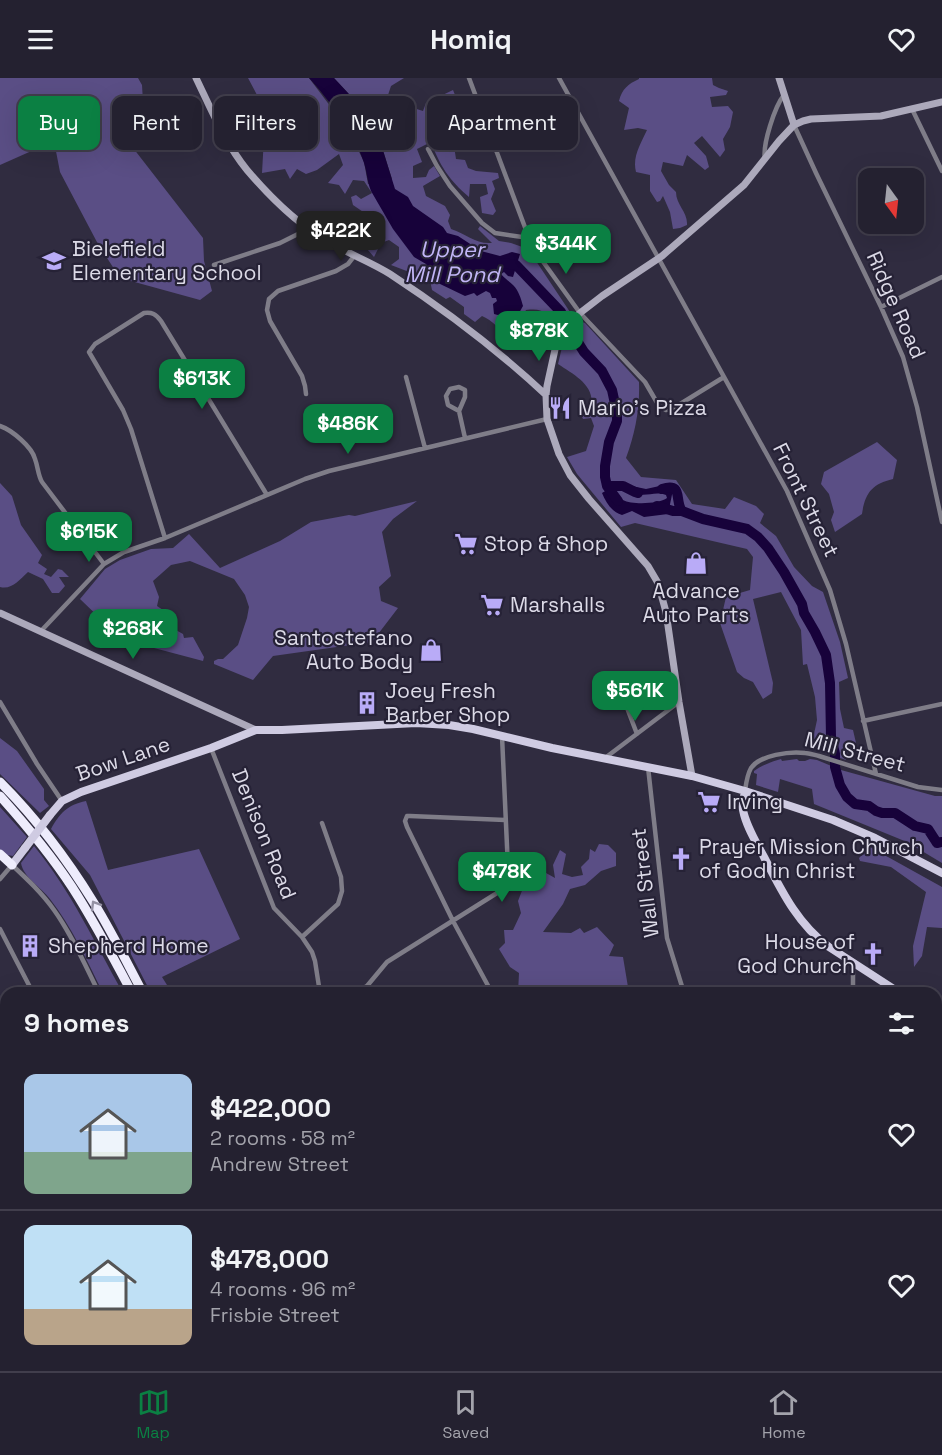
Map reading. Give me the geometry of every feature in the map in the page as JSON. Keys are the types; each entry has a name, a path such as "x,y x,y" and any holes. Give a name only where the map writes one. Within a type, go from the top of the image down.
{"highway":[{"path":"0,782 39,825 75,874 106,924 140,987"},
{"path":"0,796 39,841 73,889 98,929 129,987"},
{"path":"0,854 12,865"}],"main road":[{"path":"196,78 240,160 270,194 308,229 387,272 449,315 525,375 546,395"},
{"name":"Ridge Road","path":"779,78 795,125"},
{"path":"692,776 666,612 657,579 642,558 570,475 559,454 547,419 546,395 553,354 560,337 580,313 658,258 744,185 779,141 795,125 810,119 892,114 942,102"},
{"path":"0,613 256,730 416,723 449,725 502,735 552,748 692,776 745,791 833,820 875,838 942,873"},
{"name":"Bow Lane","path":"12,865 62,801 81,792 211,748 256,730"},
{"path":"745,791 743,803 748,826 802,923 818,939 891,987"}],"street":[{"path":"470,78 529,238 580,313 637,372 659,406 663,410 672,409 724,377"},
{"name":"Front Street","path":"559,78 787,491 830,590 846,644 876,774"},
{"path":"765,160 764,151 773,118 784,95"},
{"path":"912,109 942,171"},
{"name":"Ridge Road","path":"795,125 903,357 917,407 942,522"},
{"path":"429,150 450,186 482,223 495,233 529,238"},
{"path":"214,265 280,243 308,229"},
{"path":"306,394 302,376 270,321 267,310 269,299 278,291 336,271 348,264 355,255"},
{"path":"881,306 942,277"},
{"path":"165,538 131,429 123,410 89,352 95,344 144,313 152,312 157,315 267,495"},
{"path":"406,377 425,448"},
{"path":"459,411 448,405 446,396 450,389 459,387 466,393 459,411 465,438"},
{"path":"40,631 104,564 124,552 165,538 329,471 547,419"},
{"path":"0,426 6,428 31,449 42,482 104,564"},
{"path":"616,679 637,734"},
{"path":"0,702 62,801"},
{"path":"604,759 679,702"},
{"path":"863,721 942,704"},
{"path":"365,987 387,962 497,893 506,881 508,867 502,735"},
{"name":"Denison Road","path":"211,748 274,908 303,937 309,947 315,961 319,987"},
{"name":"Mill Street","path":"745,791 749,772 757,762 792,752 819,756 918,787 942,789"},
{"name":"Wall Street","path":"648,767 666,938 682,987"},
{"path":"489,987 453,921 407,827 406,818 412,816 506,820"},
{"path":"303,937 338,904 342,891 341,877 322,823"},
{"path":"12,865 54,909 96,987"},
{"name":"Bow Lane","path":"0,879 12,865"},
{"path":"0,929 30,987"},
{"path":"853,963 853,987"}],"shaded area":[{"path":"0,78 138,78 142,85 143,96 112,96 112,150 135,150 203,238 204,261 212,291 200,300 120,278 98,244 60,172 56,150 100,150 100,96 18,96 18,150 34,150 0,165"},
{"path":"248,78 309,78 330,106 330,150 358,150 364,162 368,184 392,179 383,150 415,150 415,108 423,111 427,103 427,144 417,149 422,162 413,166 413,178 426,177 434,166 440,176 423,186 426,196 445,206 450,215 448,221 451,229 475,240 492,243 478,229 480,226 499,241 528,249 570,312 563,327 556,325 544,312 526,310 511,341 506,340 490,320 482,316 475,322 464,314 464,307 450,297 446,299 432,290 430,280 391,265 399,259 399,247 389,240 381,243 374,257 361,242 371,232 369,216 353,205 351,197 356,195 361,199 372,193 364,181 353,180 345,194 339,185 328,183 343,165 339,154 317,170 306,174 297,169 290,179 285,169 262,173 263,150 318,150 318,96 254,96 257,95"},
{"path":"334,78 404,78 391,86 388,96 350,96"},
{"path":"639,78 712,78 713,85 728,91 726,95 710,97 712,107 728,106 733,112 730,127 723,139 725,150 720,157 702,136 694,143 706,156 709,167 705,170 687,155 683,166 663,162 661,171 676,192 687,220 687,225 680,228 673,229 670,212 663,196 657,202 650,191 650,175 636,172 636,156 647,130 638,128 624,130 629,108 619,101 626,87"},
{"path":"453,90 454,96 441,96"},
{"path":"434,150 455,150 456,159 465,160 468,168 498,173 499,178 492,181 495,189 491,199 496,211 493,215 482,213 480,197 488,194 486,184 470,184 469,197 456,185"},
{"path":"579,321 585,323 639,382 636,421 626,458 641,477 676,480 692,504 725,509 734,497 756,506 764,514 760,523 776,536 794,567 812,586 823,592 840,642 848,678 839,682 840,709 844,728 853,730 856,743 849,744 846,760 811,748 817,720 815,697 807,664 803,665 801,630 781,592 753,599 773,683 772,693 763,699 753,682 737,672 720,623 726,597 750,590 753,557 747,549 635,523 621,527 577,474 567,457 586,451 594,426 591,418 583,419 580,412 591,408 592,400 587,387 558,364 564,339"},
{"path":"877,442 897,460 893,479 871,490 865,500 862,514 835,532 831,520 834,512 829,494 821,484 824,472"},
{"path":"0,483 12,496 21,525 42,555 38,563 47,569 44,574 51,577 58,569 69,577 59,577 65,586 59,593 52,593 43,579 28,572 12,586 0,587"},
{"path":"417,501 393,519 382,532 391,576 379,587 381,601 398,608 372,642 273,656 253,680 214,664 214,661 223,659 238,645 247,618 249,607 245,595 234,579 190,561 171,565 153,581 159,597 157,606 163,610 165,624 183,634 184,638 193,637 204,657 203,661 154,648 107,625 80,599 105,569 120,560 151,549 173,548 189,534 220,568 280,541 311,522 349,515 355,516"},
{"path":"0,738 17,751 44,789 44,800 49,806 40,813 0,774"},
{"path":"781,759 782,761 817,760 841,770 942,796 942,863 907,842 814,804 812,789 780,779 778,792 756,785 757,774 754,771"},
{"path":"86,801 108,870 199,849 240,939 162,977 168,987 148,987 90,875 51,829 65,810"},
{"path":"0,807 27,837 13,856 0,850"},
{"path":"599,844 608,845 616,853 616,866 601,871 585,885 570,889 563,904 543,932 571,933 580,928 584,933 597,927 614,945 609,956 623,957 628,987 518,987 519,973 510,967 499,949 505,943 504,930 513,930 521,913 518,901 525,883 537,885 546,873 555,878 553,865 560,850 566,854 562,874 572,877 583,875 581,867 589,859 590,849 595,852"},
{"path":"34,846 71,899 120,987 100,987 65,921 50,899 25,873 21,863"},
{"path":"870,847 942,887 942,928 927,927 922,956 914,967 913,946 926,892 891,867 860,861 859,858"}],"water":[{"name":"Upper Mill Pond","path":"309,78 334,78 350,96 330,96 330,103"},
{"name":"Upper Mill Pond","path":"359,150 383,150 395,189 408,197 413,206 443,227 447,233 458,236 481,251 500,256 512,252 520,254 513,277 504,272 501,274 518,292 523,306 519,313 506,316 494,314 493,304 497,301 490,293 486,291 477,296 474,293 465,296 438,283 430,274 426,264 414,257 393,229 371,191"},
{"path":"627,485 646,489 674,485 668,514 644,517 632,511 622,515 615,512 607,504 602,493 607,490 633,503 652,503 667,498 666,495 661,494 638,494 626,489"}],"waterway":[{"path":"502,263 516,265 561,312 584,352 602,371 612,390 617,421 609,442 605,477 607,486 618,501"},
{"path":"607,486 623,486 638,493"},
{"path":"662,489 676,490 682,511"},
{"path":"657,506 747,529 768,548 802,604 804,613 826,655 835,767 840,785 847,797 855,804 869,806 882,813 895,813 915,826 928,829 937,843 942,842"}],"place":[{"name":"Bielefield Elementary School","path":"54,261"},
{"name":"Mario's Pizza","path":"560,408"},
{"name":"Stop & Shop","path":"466,544"},
{"name":"Advance Auto Parts","path":"696,563"},
{"name":"Marshalls","path":"492,605"},
{"name":"Santostefano Auto Body","path":"431,650"},
{"name":"Joey Fresh Barber Shop","path":"367,703"},
{"name":"Irving","path":"709,802"},
{"name":"Prayer Mission Church of God in Christ","path":"681,859"},
{"name":"Shepherd Home","path":"30,946"},
{"name":"House of God Church","path":"873,954"}]}
